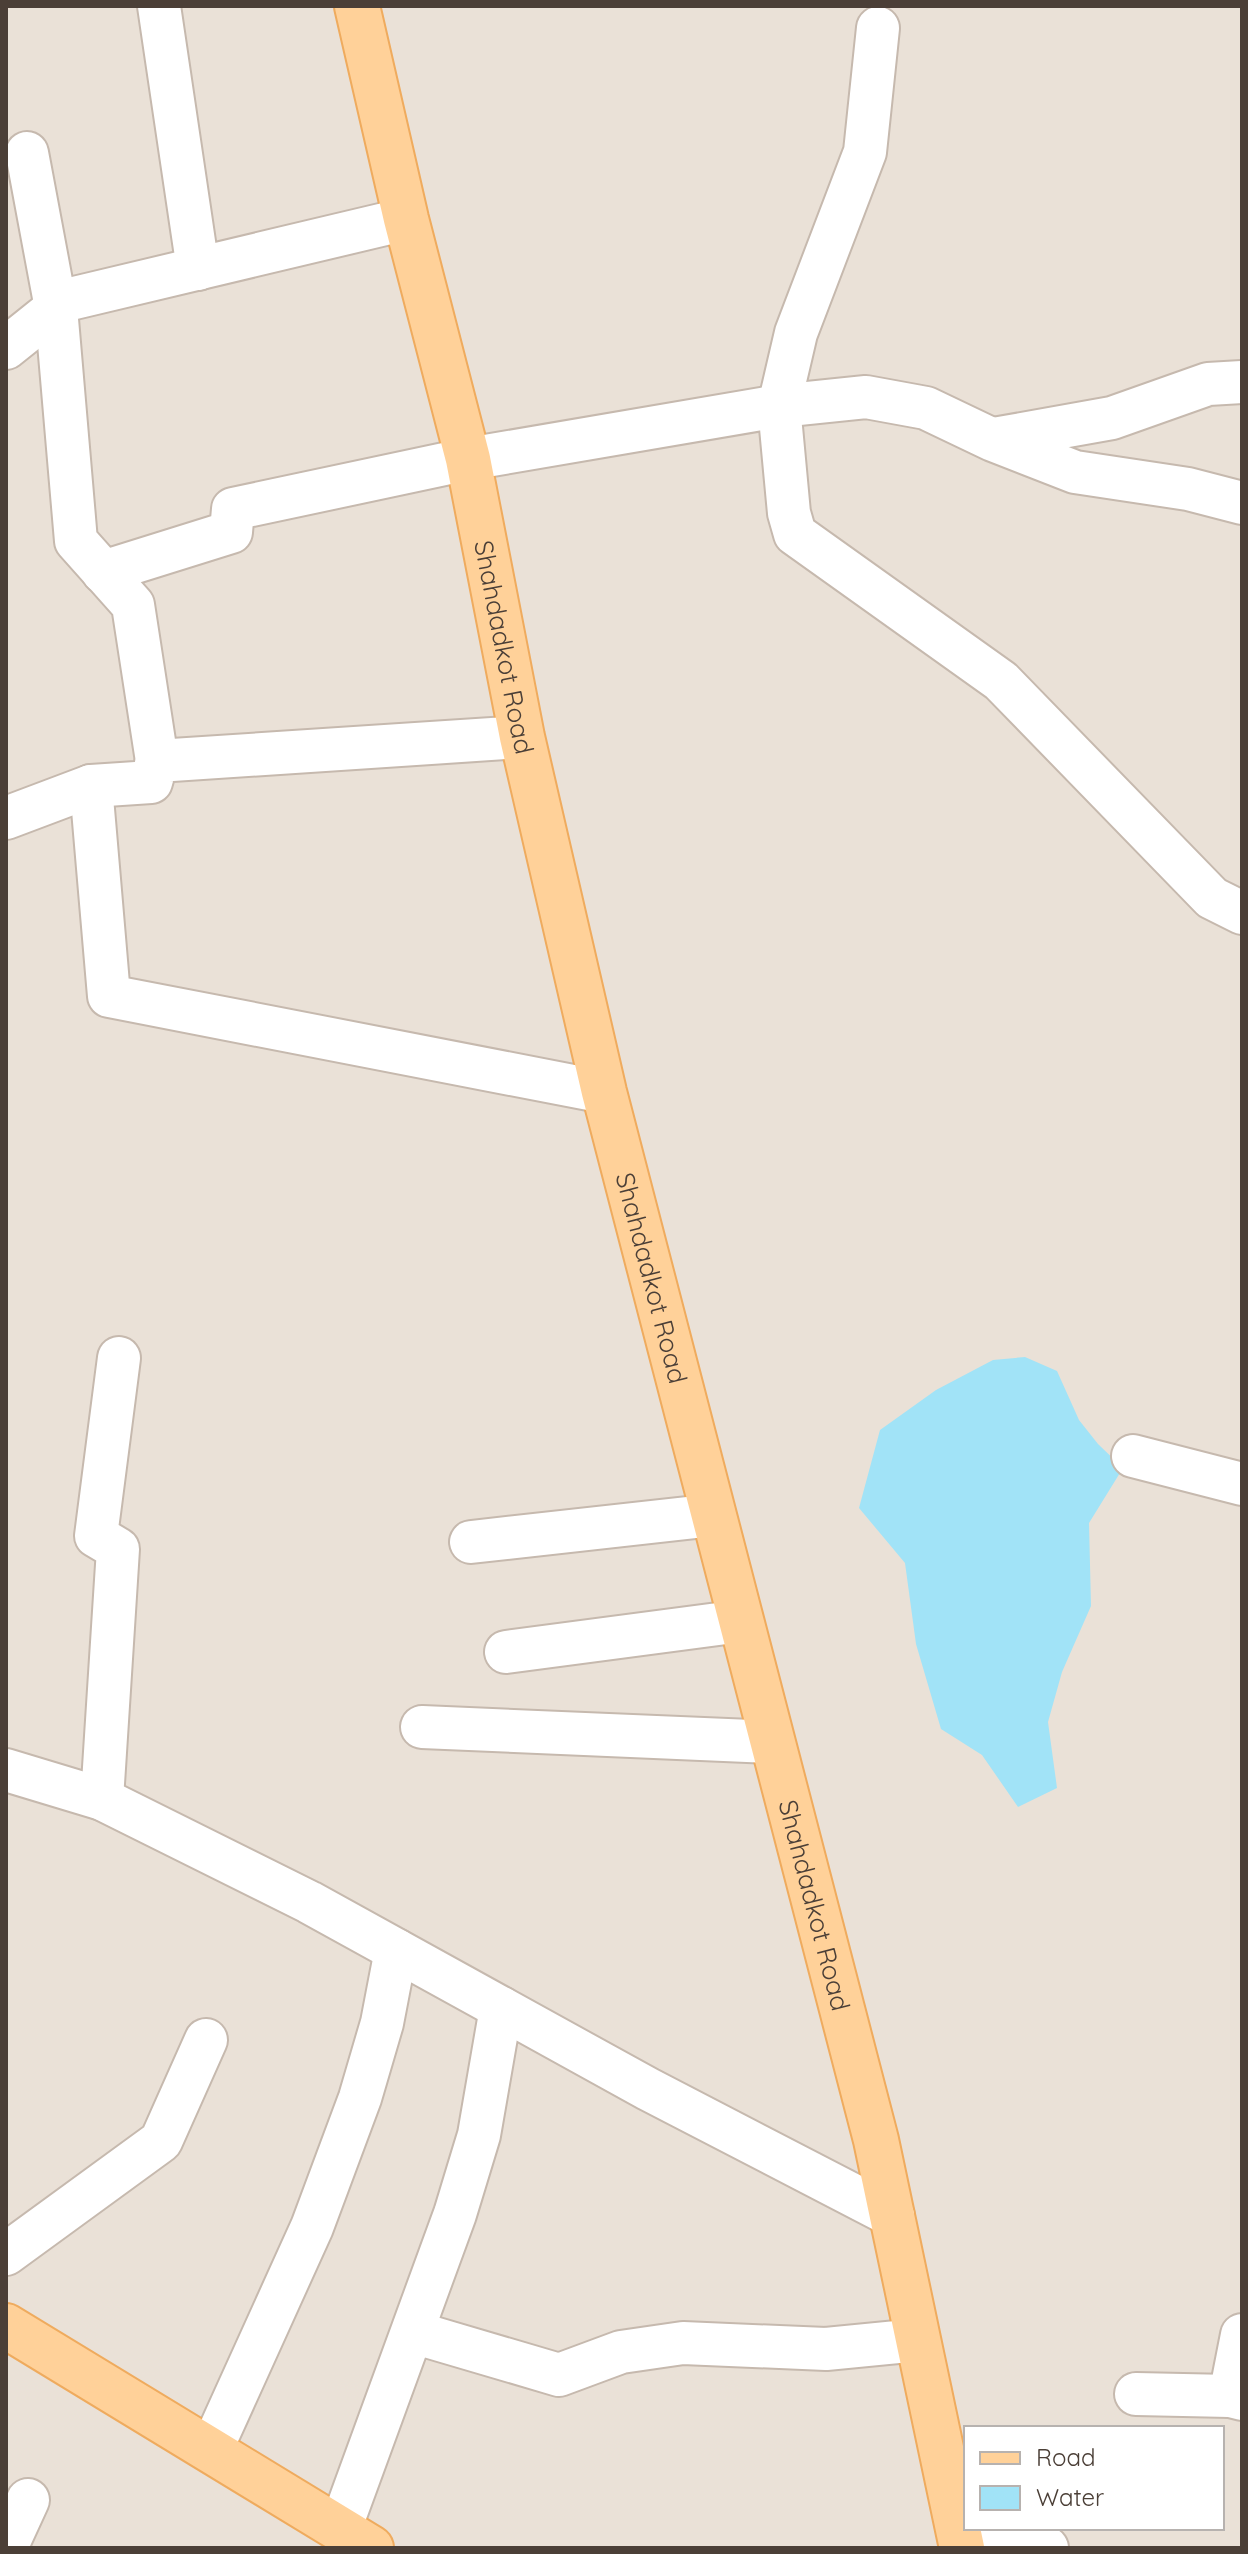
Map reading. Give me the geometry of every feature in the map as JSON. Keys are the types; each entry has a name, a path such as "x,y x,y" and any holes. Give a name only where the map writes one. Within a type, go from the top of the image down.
{"main road":[{"name":"Shahdadkot Road","path":"357,6 406,219 468,459 522,737 604,1092 876,2140 918,2340 953,2542"},
{"path":"6,2326 356,2538"}],"street":[{"path":"159,6 198,269"},
{"path":"878,28 865,152 796,333 779,406 789,513 795,534 1001,681 1212,898 1242,913"},
{"path":"6,818 91,786 151,782 157,761 133,605 76,541 56,308 27,153"},
{"path":"6,348 66,300 406,219"},
{"path":"993,440 1112,418 1208,384 1242,382"},
{"path":"103,572 231,532 233,509 468,459 779,406 866,397 926,408 993,440 1075,472 1188,489 1242,503"},
{"path":"157,761 522,737"},
{"path":"91,786 109,996 604,1092"},
{"path":"102,1799 118,1549 96,1536 119,1358"},
{"path":"1133,1456 1242,1484"},
{"path":"471,1542 714,1515"},
{"path":"506,1652 741,1621"},
{"path":"422,1727 773,1742"},
{"path":"6,1770 102,1799 309,1902 648,2089 893,2216"},
{"path":"211,2450 312,2227 360,2098 382,2023 396,1950"},
{"path":"356,2538 413,2332 479,2135 501,2008"},
{"path":"6,2254 161,2141 206,2040"},
{"path":"413,2332 559,2375 621,2352 683,2343 826,2349 918,2340"},
{"path":"1136,2394 1236,2398 1242,2335"},
{"path":"6,2548 28,2500"},
{"path":"953,2542 1047,2548"}],"shaded area":[{"path":"6,6 1242,6 1242,2548 6,2548"}],"water":[{"path":"1025,1357 1057,1371 1079,1420 1123,1468 1089,1523 1091,1606 1062,1672 1048,1722 1057,1788 1018,1807 982,1755 941,1729 916,1644 905,1563 859,1508 880,1430 936,1390 993,1360"}]}
